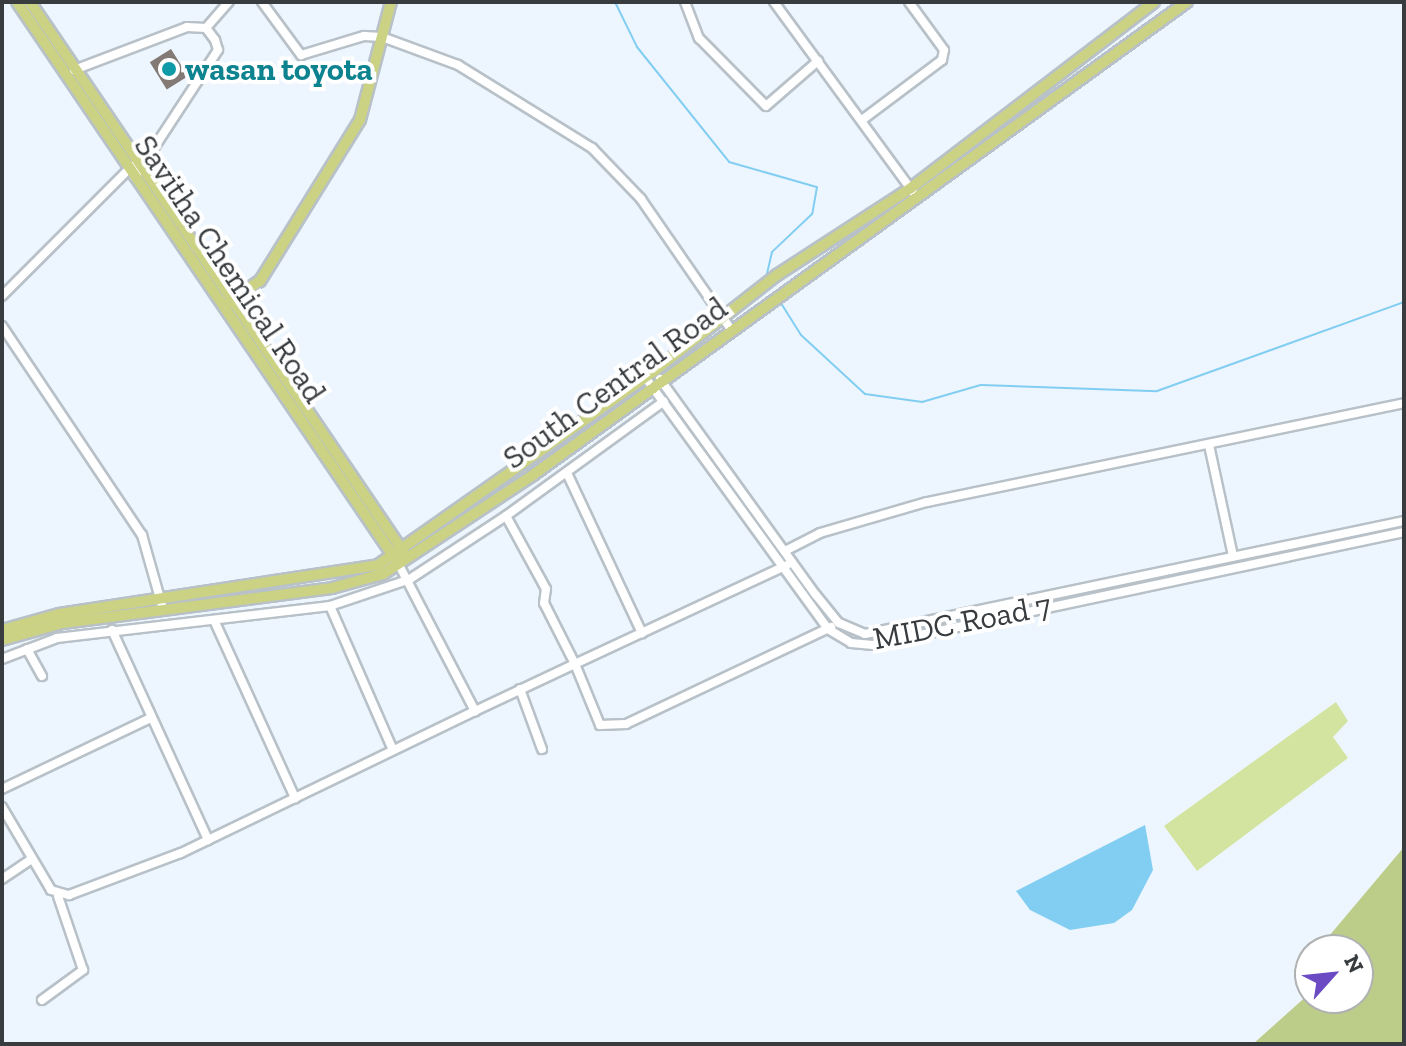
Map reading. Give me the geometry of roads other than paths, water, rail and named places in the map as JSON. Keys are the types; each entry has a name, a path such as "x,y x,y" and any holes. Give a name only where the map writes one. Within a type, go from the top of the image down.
{"main road":[{"name":"Savitha Chemical Road","path":"17,2 71,72 401,558"},
{"name":"Savitha Chemical Road","path":"30,2 71,72"},
{"path":"228,303 260,281 360,120 391,2"},
{"name":"South Central Road","path":"2,630 162,604 332,588 401,558 732,331 914,193 1154,2"},
{"name":"South Central Road","path":"401,558 650,374 768,282 914,193 1187,2"},
{"name":"South Central Road","path":"2,640 162,604"}],"street":[{"path":"206,28 229,2"},
{"path":"262,2 308,57 353,38 382,37 458,65 592,148 641,199 732,331"},
{"path":"685,2 699,38 766,106 818,61"},
{"path":"774,2 914,193"},
{"path":"862,120 942,60 944,50 909,2"},
{"path":"71,72 187,27 206,28"},
{"path":"2,296 136,168 218,50 206,28"},
{"path":"2,326 142,535 162,604"},
{"path":"650,374 657,384"},
{"name":"MIDC Road 7","path":"657,384 671,396 785,551 789,564 828,629 851,643 873,645 1305,538 1404,521"},
{"name":"MIDC Road 7","path":"657,384 662,403 789,564 839,623 865,634 1404,532"},
{"path":"2,659 27,649 112,630 330,606 410,579 506,516 671,396"},
{"path":"785,551 820,533 913,506 1404,403"},
{"path":"1209,445 1233,556"},
{"path":"567,473 642,633"},
{"path":"506,516 546,589 544,603 575,664 600,725 609,728 839,623"},
{"path":"1305,538 1309,549"},
{"path":"401,558 475,711"},
{"path":"58,896 127,875 208,840 520,689 789,564"},
{"path":"330,606 393,750"},
{"path":"214,620 295,798"},
{"path":"913,624 913,635"},
{"path":"112,630 208,840"},
{"path":"27,649 42,676"},
{"path":"520,689 542,749"},
{"path":"2,789 151,718"},
{"path":"2,807 58,896 83,970 42,1000"},
{"path":"2,879 32,859"}],"water":[{"path":"1145,825 1153,870 1132,910 1114,923 1070,930 1030,910 1016,891"}],"waterway":[{"path":"615,2 637,47 729,162 817,187 812,214 772,252 766,278"},
{"path":"779,300 801,335 865,394 922,402 981,385 1157,391 1404,302"}],"place":[{"name":"wasan toyota","path":"169,69"}]}
